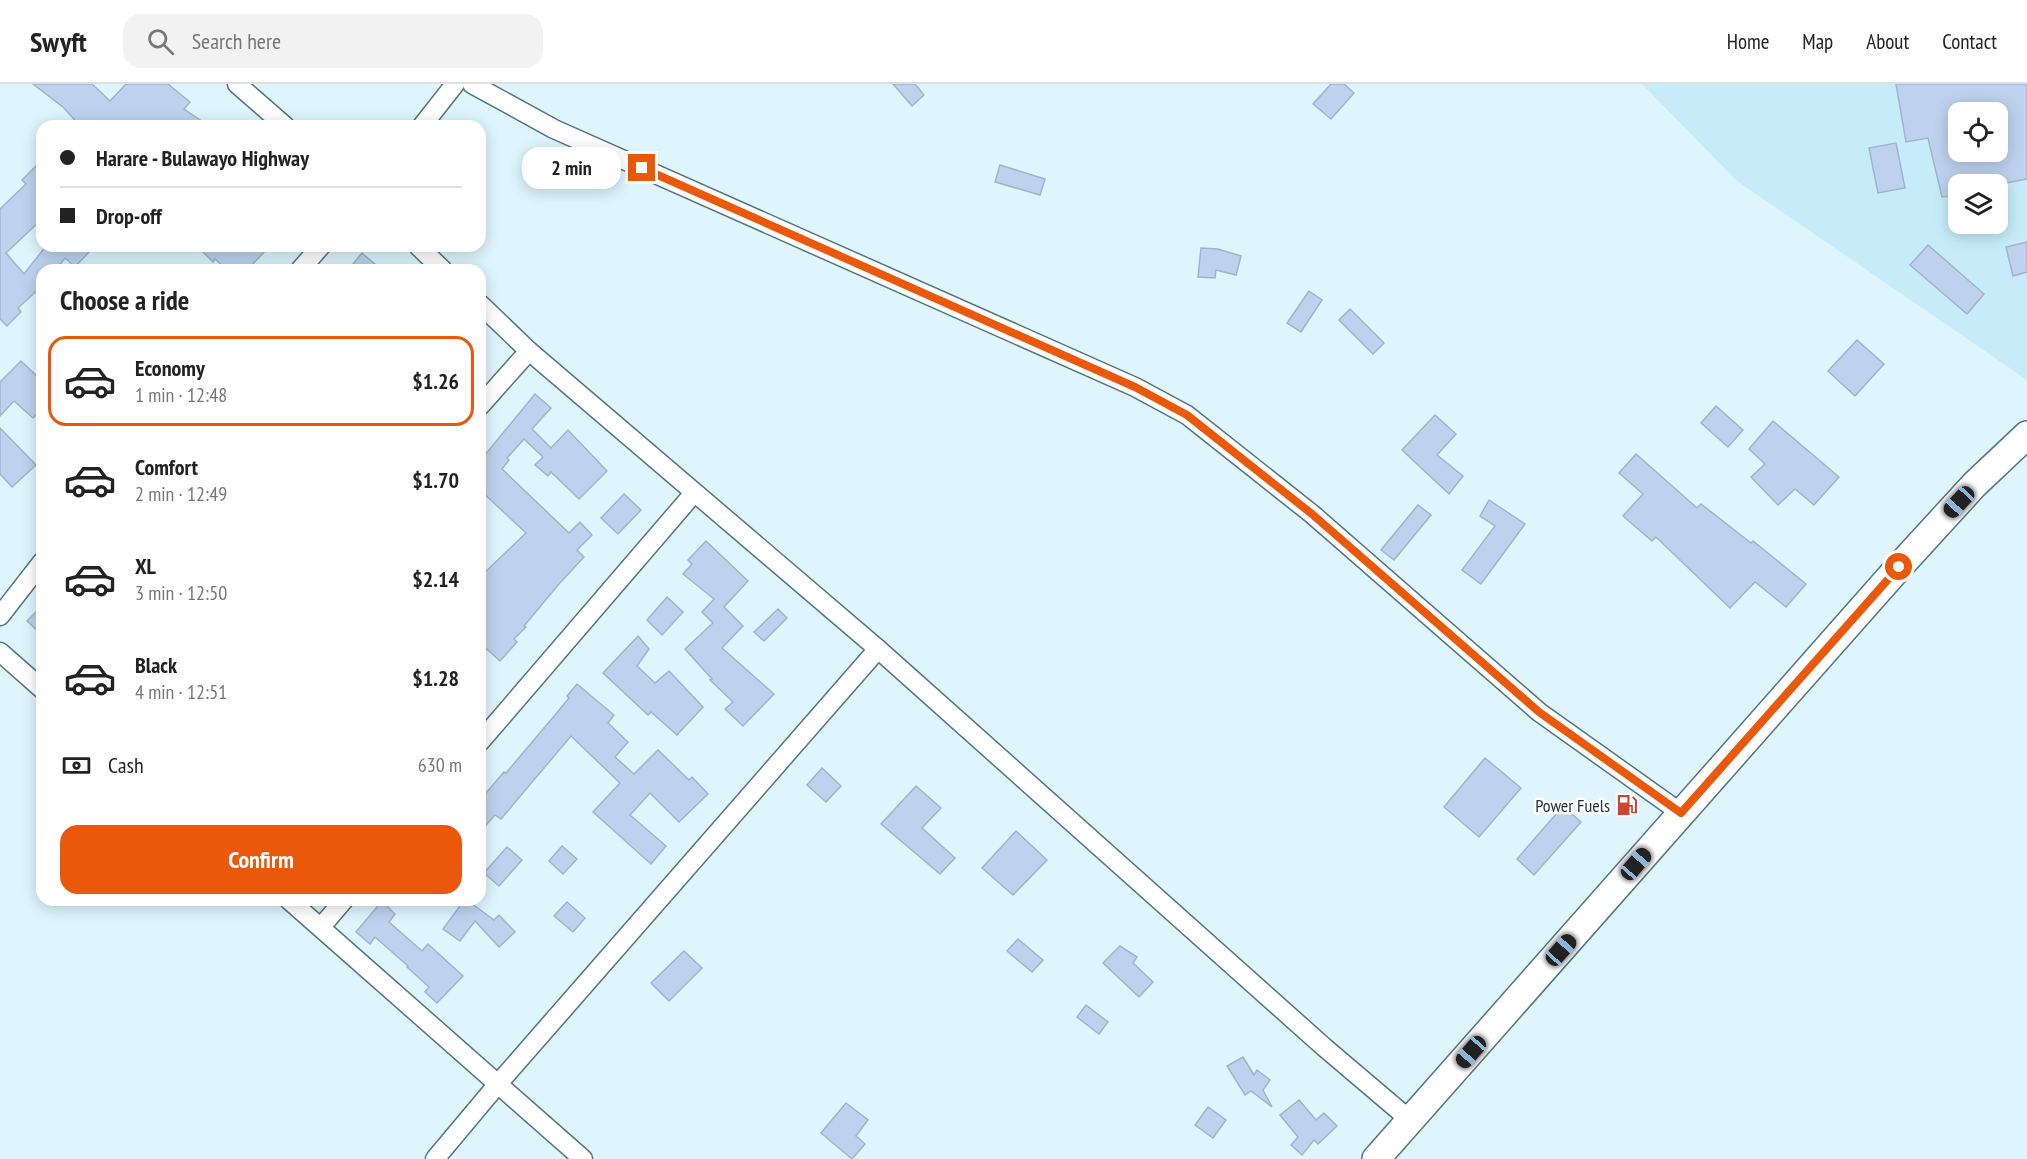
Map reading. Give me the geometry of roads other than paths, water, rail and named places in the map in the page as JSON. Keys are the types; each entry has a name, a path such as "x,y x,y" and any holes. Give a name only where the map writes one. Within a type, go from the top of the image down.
{"highway":[{"path":"1376,1159 1899,567 1974,485 2027,435"}],"street":[{"path":"237,84 278,120"},
{"path":"427,120 455,84"},
{"path":"472,84 554,129 1135,387 1187,415 1312,514 1539,712 1681,813"},
{"path":"305,264 316,252"},
{"path":"424,252 437,264"},
{"path":"486,310 529,351 878,649 1324,1047 1410,1120"},
{"path":"486,399 529,351"},
{"path":"486,735 694,493"},
{"path":"0,616 36,570"},
{"path":"435,1159 878,649"},
{"path":"0,652 36,684"},
{"path":"296,906 583,1159"},
{"path":"321,927 339,906"}],"place":[{"name":"Power Fuels","path":"1627,805"}]}
